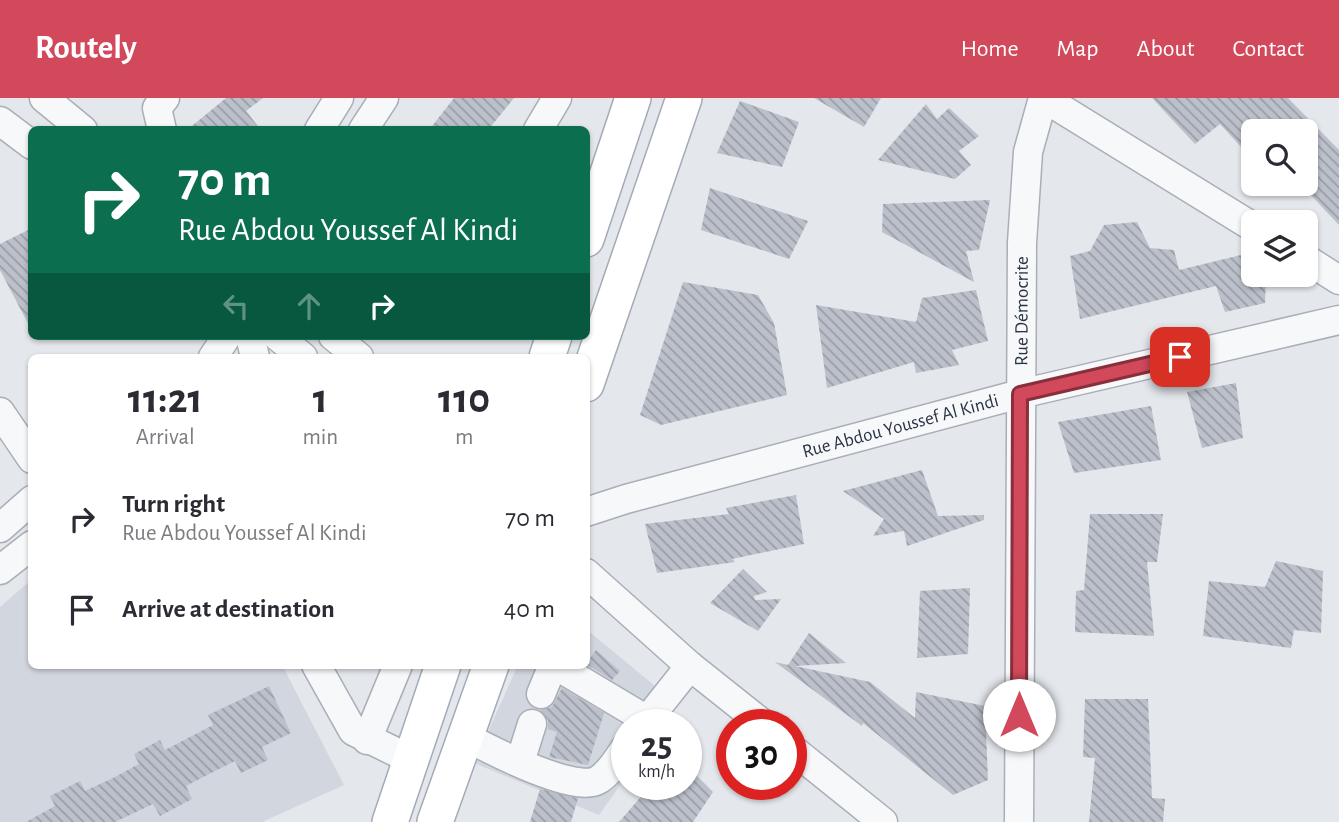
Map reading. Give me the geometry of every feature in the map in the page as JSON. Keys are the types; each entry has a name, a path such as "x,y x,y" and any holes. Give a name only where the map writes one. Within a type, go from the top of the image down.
{"main road":[{"path":"590,227 633,98"},
{"path":"590,372 684,98"},
{"path":"390,822 442,669"},
{"path":"435,822 489,669"}],"street":[{"path":"44,98 78,126"},
{"path":"161,126 157,108 165,98"},
{"path":"322,126 340,98"},
{"path":"366,126 384,98"},
{"path":"540,126 557,98"},
{"path":"1044,98 1241,220"},
{"name":"Rue Démocrite","path":"1019,822 1023,191 1028,152 1044,98"},
{"path":"0,121 28,142"},
{"path":"1318,267 1339,280"},
{"name":"Rue Abdou Youssef Al Kindi","path":"590,511 1020,394 1339,320"},
{"path":"282,340 299,354"},
{"path":"338,340 355,354"},
{"path":"0,412 28,453"},
{"path":"0,528 28,504"},
{"path":"0,569 28,548"},
{"path":"590,577 690,666 743,709"},
{"path":"656,709 690,666"},
{"path":"318,669 353,731 411,760"},
{"path":"367,740 396,669"},
{"path":"541,694 552,669"},
{"path":"560,669 625,709"},
{"path":"520,762 532,724"},
{"path":"464,736 520,762 583,785 596,782 611,767"},
{"path":"807,761 883,822"}],"shaded area":[{"path":"28,583 28,669 284,669 344,785 262,822 0,822 0,607"},
{"path":"590,632 678,705 675,709 611,709 611,798 599,815 474,763 516,669 590,669"}],"building":[{"path":"226,98 263,98 246,111 258,126 192,126"},
{"path":"454,98 514,98 491,126 432,126"},
{"path":"814,98 881,98 864,127"},
{"path":"1152,98 1288,98 1309,119 1241,119 1241,147 1220,124 1195,144"},
{"path":"740,101 799,122 782,167 717,153"},
{"path":"926,104 937,119 949,108 979,136 959,151 971,165 955,179 878,160"},
{"path":"1318,129 1339,150 1339,225 1312,196 1318,196"},
{"path":"710,188 808,221 789,259 701,230"},
{"path":"990,200 979,250 966,251 974,282 882,232 883,204"},
{"path":"1137,222 1150,248 1174,250 1179,270 1241,255 1241,287 1266,287 1265,303 1225,312 1216,286 1080,319 1070,256 1090,251 1104,225"},
{"path":"28,230 28,323 0,270 0,244"},
{"path":"683,282 758,295 774,323 787,395 661,425 640,415"},
{"path":"976,290 988,341 952,350 959,365 916,373 914,362 827,388 816,305 916,322 922,298"},
{"path":"1236,383 1243,438 1202,448 1187,392"},
{"path":"1151,406 1161,460 1074,473 1058,422"},
{"path":"922,470 938,516 984,515 984,520 907,546 904,531 873,536 884,519 843,491"},
{"path":"796,495 804,544 732,559 735,562 657,573 645,524 729,514 726,508"},
{"path":"1090,514 1163,514 1157,562 1147,562 1154,636 1075,632 1076,591 1084,590"},
{"path":"1276,561 1323,571 1321,633 1294,630 1291,648 1203,636 1209,581 1265,587"},
{"path":"743,569 767,592 754,596 755,600 781,599 758,631 710,603"},
{"path":"970,588 968,654 917,658 920,591"},
{"path":"809,633 846,663 795,666 870,682 915,718 916,692 985,706 988,780 953,795 863,723 862,726 775,662 788,665"},
{"path":"596,650 620,671 612,680 590,666 590,658"},
{"path":"269,686 291,733 262,747 268,760 241,773 235,761 211,773 186,786 192,799 160,816 153,804 115,822 26,822 55,806 50,796 80,781 85,791 113,778 139,764 134,754 160,740 165,750 213,725 208,715"},
{"path":"562,688 604,713 588,765 549,757 557,732 548,729 548,720 540,710 552,707"},
{"path":"1085,699 1148,699 1152,798 1165,799 1163,822 1089,822 1095,758 1083,757"},
{"path":"702,781 713,792 693,822 619,822 638,800 702,800"},
{"path":"540,789 578,798 571,822 530,822"}],"route":[{"path":"1019,715 1020,394 1180,357"}]}
